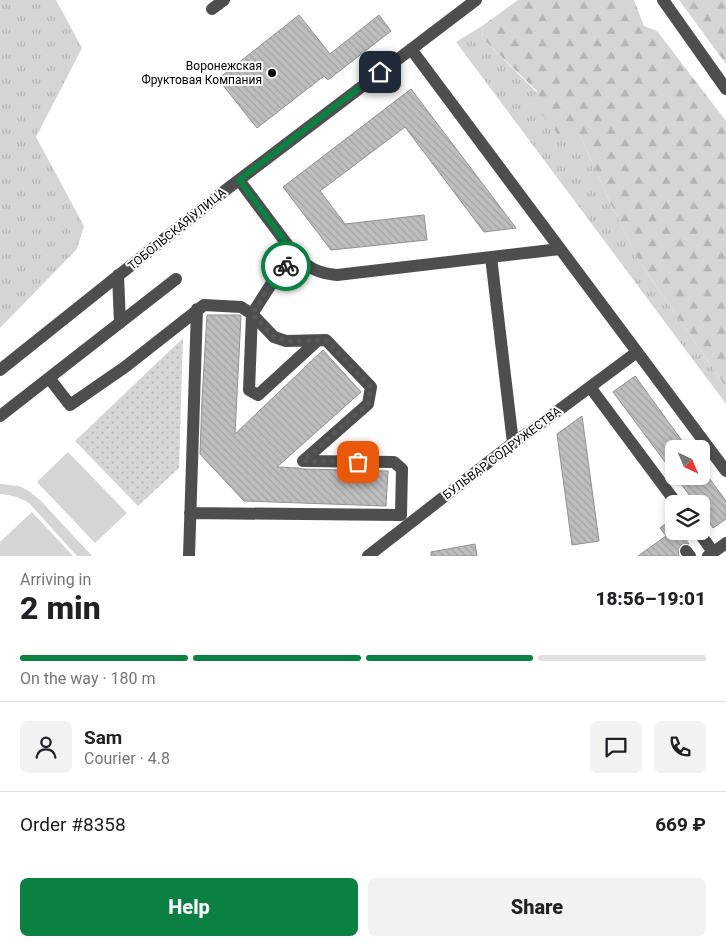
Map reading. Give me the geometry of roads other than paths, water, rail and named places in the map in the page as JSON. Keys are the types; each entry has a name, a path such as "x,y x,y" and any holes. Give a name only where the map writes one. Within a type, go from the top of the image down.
{"street":[{"path":"212,9 224,0"},
{"name":"ТОБОЛЬСКАЯ УЛИЦА","path":"0,370 239,180 476,0"},
{"path":"663,0 726,89"},
{"path":"411,49 726,471"},
{"path":"239,180 296,256 306,265 322,274 337,275 560,248"},
{"path":"296,256 277,275 252,314 248,390 258,395 317,341"},
{"path":"491,257 513,443"},
{"path":"118,275 120,323"},
{"path":"0,416 176,280"},
{"path":"49,378 70,405 125,367 197,309 204,305 241,306 252,314 274,337 286,341 326,340 371,387 368,404 303,461 394,462 402,469 401,515 190,512"},
{"path":"189,556 197,309"},
{"name":"БУЛЬВАР СОДРУЖЕСТВА","path":"368,556 513,443 637,352"},
{"path":"590,387 670,495"},
{"path":"0,402 19,401"},
{"path":"703,540 711,554 726,543"}],"place":[{"name":"Воронежская Фруктовая Компания","path":"272,73"}]}
